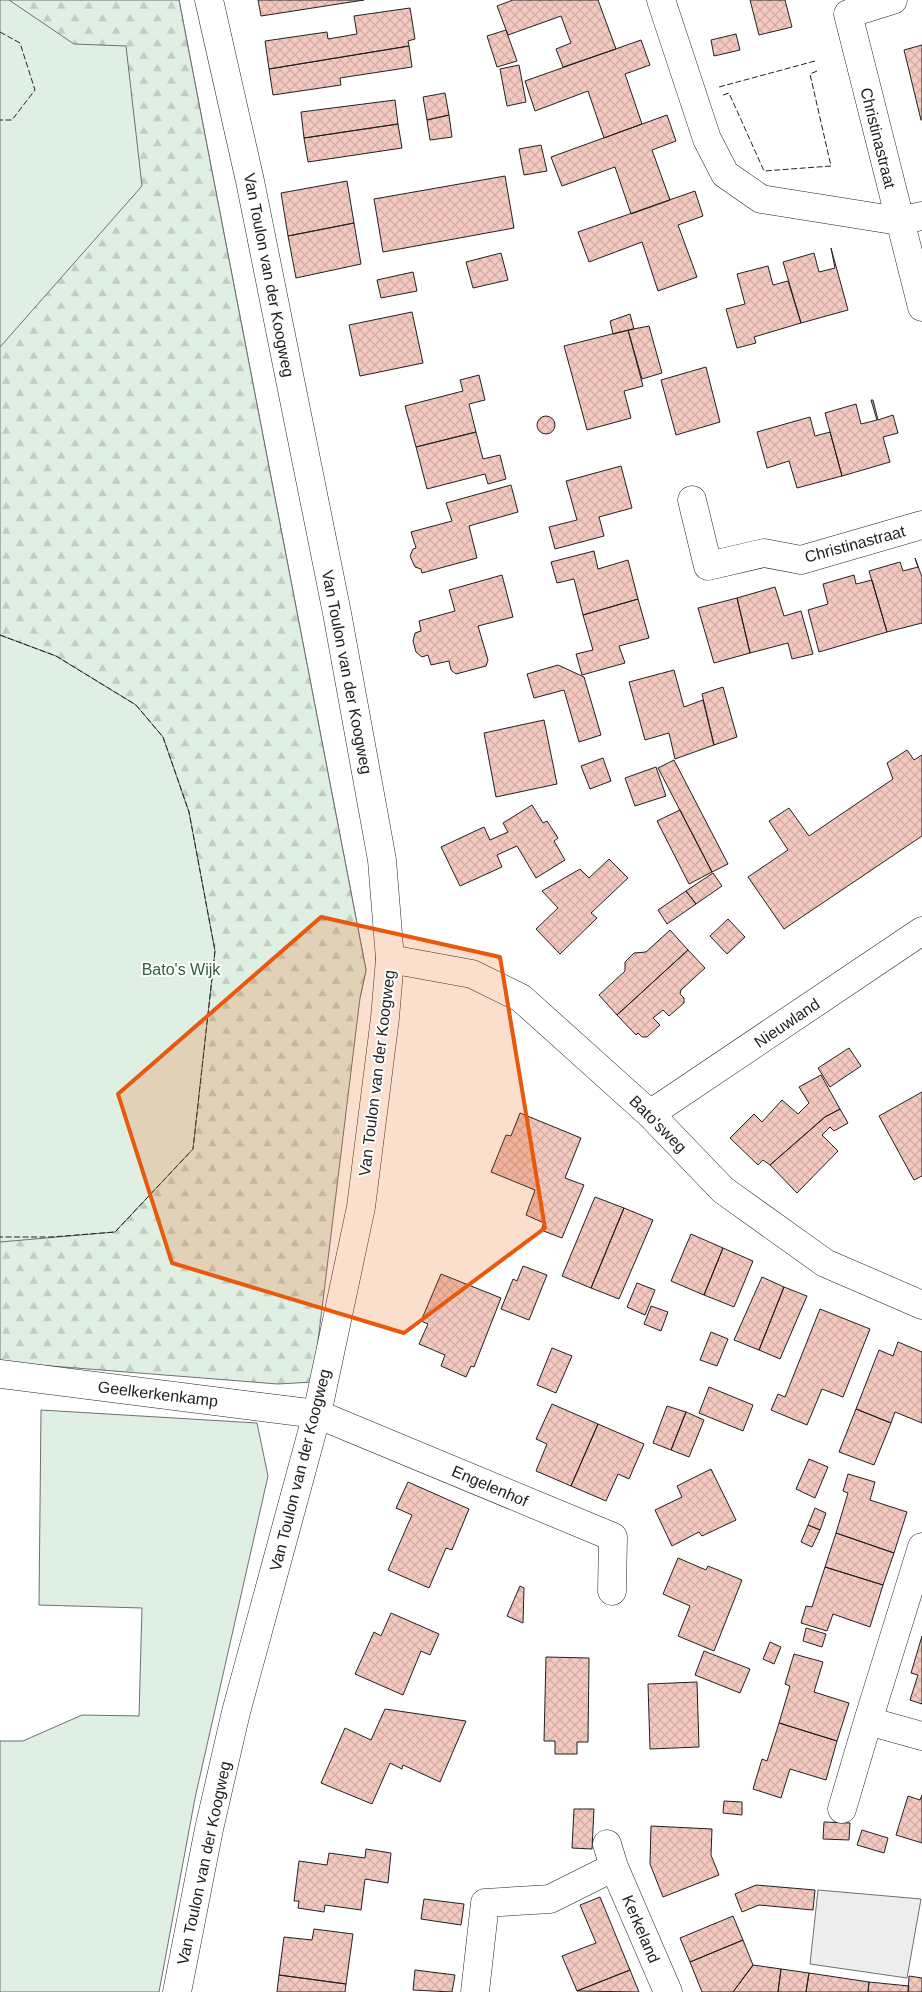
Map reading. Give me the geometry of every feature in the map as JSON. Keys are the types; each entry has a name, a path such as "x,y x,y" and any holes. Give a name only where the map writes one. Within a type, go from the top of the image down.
{"street":[{"name":"Van Toulon van der Koogweg","path":"177,1992 209,1829 234,1722 317,1414 361,1207 386,1018 390,959 382,860 337,613 250,181 209,0"},
{"path":"661,0 707,139 726,174 761,199 910,218"},
{"name":"Christinastraat","path":"893,0 848,14 910,218 922,307"},
{"name":"Christinastraat","path":"692,500 708,566 764,554 800,560 922,525"},
{"name":"Nieuwland","path":"650,1114 922,931"},
{"name":"Bato'sweg","path":"390,959 472,974 521,998 650,1114 723,1190 825,1264 922,1305"},
{"name":"Geelkerkenkamp","path":"0,1374 317,1414"},
{"name":"Engelenhof","path":"317,1414 613,1537 612,1591"},
{"path":"842,1809 922,1547"},
{"path":"868,1721 922,1736"},
{"name":"Kerkeland","path":"475,1992 485,1903 550,1898 610,1856 668,1992"}],"highlighted area":[{"path":"321,917 500,957 545,1228 404,1333 172,1263 118,1094"}],"green space":[{"name":"Bato's Wijk","path":"0,0 179,0 366,970 360,998 0,1362"},
{"name":"Bato's Wijk","path":"9,0 179,0 366,970 360,998 313,1382 278,1384 0,1362 0,1242 115,1232 193,1149 215,951 189,812 163,737 136,705 56,656 0,635 0,347 142,186 126,46 74,44"},
{"path":"41,1410 257,1423 268,1476 195,1798 159,1992 0,1992 0,1741 23,1741 82,1715 139,1716 142,1608 39,1605"}],"shaded area":[{"path":"818,1890 921,1899 907,1978 810,1964"}],"building":[{"path":"258,0 364,0 261,16"},
{"path":"513,0 598,0 616,49 563,67 556,49 571,43 561,16 508,35 497,6"},
{"path":"750,0 785,0 792,27 759,35"},
{"path":"410,8 415,39 408,41 409,46 269,69 265,41 327,32 328,39 357,34 354,16"},
{"path":"506,30 517,61 497,67 487,36"},
{"path":"736,34 740,50 714,56 711,40"},
{"path":"641,40 650,65 625,74 642,124 604,138 588,91 535,111 525,81"},
{"path":"922,45 922,120 921,120 904,50"},
{"path":"409,46 412,67 340,78 341,85 273,95 269,69"},
{"path":"519,65 526,102 507,106 500,69"},
{"path":"445,93 449,115 427,120 423,97"},
{"path":"395,100 398,124 304,138 301,112"},
{"path":"449,115 452,137 430,140 427,120"},
{"path":"667,115 676,141 652,150 670,200 631,214 615,167 562,186 551,157"},
{"path":"398,124 402,148 308,162 304,138"},
{"path":"541,145 547,171 524,175 519,149"},
{"path":"505,176 514,228 383,252 374,199"},
{"path":"347,181 354,223 288,236 281,193"},
{"path":"695,191 703,216 678,225 697,277 658,291 642,242 589,262 578,232"},
{"path":"354,223 361,264 296,278 288,236"},
{"path":"831,248 848,310 801,323 783,262 814,253 819,272 835,268"},
{"path":"501,253 508,280 473,288 466,262"},
{"path":"768,266 773,285 788,281 801,323 754,337 756,343 737,348 726,309 745,304 737,274"},
{"path":"413,272 417,291 381,298 377,280"},
{"path":"412,312 423,363 360,376 349,325"},
{"path":"630,314 634,329 613,334 610,321"},
{"path":"649,326 662,373 642,379 628,330"},
{"path":"628,330 643,386 624,391 631,418 587,430 564,346"},
{"path":"706,367 720,422 676,435 661,380"},
{"path":"479,375 485,400 469,404 476,432 416,447 405,406 463,391 460,380"},
{"path":"871,400 873,400 878,420 893,415 898,433 883,437 890,462 842,476 825,413 856,404 861,424 877,420"},
{"path":"546,416 552,419 555,425 552,431 546,434 540,431 537,425 540,419"},
{"path":"810,417 815,436 830,432 842,476 797,488 789,461 767,468 757,432"},
{"path":"476,432 483,459 500,455 506,479 488,484 485,474 427,489 416,447"},
{"path":"621,466 632,508 599,517 604,536 555,549 549,527 577,520 566,481"},
{"path":"511,485 518,512 469,526 477,558 422,573 421,569 415,567 410,556 413,549 416,548 411,532 452,521 446,503"},
{"path":"594,551 598,569 628,560 638,599 583,615 574,579 557,583 551,562"},
{"path":"915,558 922,577 922,623 887,632 869,571 900,562 903,571 918,567"},
{"path":"502,575 513,617 478,626 488,660 486,666 456,674 451,670 449,661 431,665 428,655 422,657 416,652 413,641 415,633 421,631 419,621 455,611 449,590"},
{"path":"854,575 856,584 872,580 887,632 819,652 808,610 828,604 823,584"},
{"path":"775,587 784,616 801,611 813,654 792,659 788,643 750,653 737,598"},
{"path":"737,598 750,653 714,663 698,608"},
{"path":"638,599 649,638 619,646 625,663 582,675 576,654 593,650 583,615"},
{"path":"558,665 584,677 601,735 579,742 564,690 534,698 527,674"},
{"path":"674,670 684,707 703,700 714,745 675,759 669,733 645,740 629,682"},
{"path":"723,687 737,737 714,745 702,694"},
{"path":"544,720 557,784 496,797 484,733"},
{"path":"907,750 914,760 922,755 922,836 784,929 748,877 788,850 769,821 789,808 809,836 893,779 887,763"},
{"path":"603,758 611,781 590,789 581,766"},
{"path":"674,760 728,864 712,872 658,768"},
{"path":"656,767 666,796 635,806 625,778"},
{"path":"532,805 543,823 547,821 558,838 554,841 565,860 536,878 517,846 497,855 502,867 460,886 441,847 484,827 490,840 508,832 503,823"},
{"path":"680,810 712,872 689,884 657,821"},
{"path":"609,859 628,878 591,913 597,918 560,954 536,929 558,908 542,891 580,869 589,878"},
{"path":"713,873 722,886 696,904 686,891"},
{"path":"686,891 696,904 667,924 658,910"},
{"path":"728,919 745,937 727,954 710,936"},
{"path":"670,930 688,950 617,1015 599,995 625,971 625,962 634,953 646,952"},
{"path":"688,950 705,968 681,990 680,994 684,998 684,1003 669,1016 663,1010 653,1018 660,1025 647,1037 642,1037 638,1033 636,1035 617,1015"},
{"path":"849,1048 861,1066 830,1087 818,1068"},
{"path":"821,1075 840,1109 825,1117 770,1165 763,1160 758,1165 730,1138 754,1114 762,1122 782,1100 798,1114 809,1103 799,1087"},
{"path":"922,1092 922,1176 914,1180 879,1116"},
{"path":"840,1109 848,1123 834,1131 830,1127 822,1135 838,1151 797,1193 770,1165 825,1117"},
{"path":"520,1113 581,1138 565,1178 584,1185 562,1238 541,1230 544,1223 526,1215 535,1190 491,1172 506,1135 511,1136"},
{"path":"595,1197 624,1208 591,1288 562,1276"},
{"path":"624,1208 653,1220 619,1299 591,1288"},
{"path":"691,1234 723,1248 704,1295 671,1281"},
{"path":"723,1248 753,1261 734,1307 704,1295"},
{"path":"523,1266 547,1275 529,1320 501,1309 513,1279 517,1281"},
{"path":"441,1274 501,1298 474,1367 471,1366 466,1377 441,1366 445,1355 419,1344 428,1324 421,1321"},
{"path":"762,1277 784,1287 759,1350 734,1340"},
{"path":"637,1283 655,1290 645,1315 627,1307"},
{"path":"784,1287 807,1296 780,1359 759,1350"},
{"path":"651,1306 668,1312 661,1331 644,1324"},
{"path":"820,1309 870,1329 843,1397 822,1389 807,1425 771,1410 778,1394 785,1397"},
{"path":"711,1332 728,1339 717,1366 700,1360"},
{"path":"898,1342 922,1352 922,1423 895,1412 891,1423 856,1409 879,1350 893,1356"},
{"path":"552,1348 572,1356 556,1393 537,1385"},
{"path":"709,1387 753,1405 743,1431 699,1413"},
{"path":"552,1404 598,1424 571,1486 536,1471 547,1444 536,1439"},
{"path":"667,1406 686,1412 671,1450 653,1443"},
{"path":"856,1409 891,1423 874,1465 839,1452"},
{"path":"686,1412 704,1420 689,1457 671,1450"},
{"path":"598,1424 644,1444 629,1479 618,1474 606,1501 571,1486"},
{"path":"809,1459 828,1467 815,1498 796,1489"},
{"path":"711,1469 736,1520 702,1536 699,1532 672,1546 655,1510 682,1497 677,1486"},
{"path":"848,1474 875,1482 870,1500 907,1512 894,1553 836,1533 848,1493 843,1491"},
{"path":"408,1482 469,1509 452,1550 446,1548 429,1588 388,1570 412,1515 396,1508"},
{"path":"815,1508 826,1513 820,1530 808,1525"},
{"path":"808,1525 820,1530 812,1547 801,1542"},
{"path":"836,1533 894,1553 883,1585 825,1567"},
{"path":"678,1558 706,1570 708,1566 742,1580 714,1651 678,1636 690,1606 663,1594"},
{"path":"825,1567 883,1585 870,1627 833,1614 827,1631 801,1623 806,1606 812,1607"},
{"path":"520,1586 524,1588 523,1623 507,1616"},
{"path":"391,1613 439,1634 430,1655 421,1651 403,1695 355,1674 374,1632 381,1636"},
{"path":"806,1628 826,1634 822,1647 803,1641"},
{"path":"922,1636 922,1704 910,1700 918,1675 911,1673"},
{"path":"770,1642 781,1647 774,1664 763,1659"},
{"path":"704,1651 750,1669 740,1693 695,1675"},
{"path":"794,1654 823,1662 814,1692 849,1703 837,1741 779,1723 790,1686 785,1684"},
{"path":"546,1657 589,1658 588,1742 577,1742 577,1754 555,1754 555,1741 544,1741"},
{"path":"697,1682 699,1747 650,1749 648,1684"},
{"path":"385,1709 466,1721 440,1782 403,1765 402,1769 390,1763 372,1804 321,1783 345,1728 371,1740"},
{"path":"779,1723 837,1741 826,1780 790,1769 781,1798 753,1789 762,1759 767,1761"},
{"path":"922,1795 922,1843 896,1835 908,1796 920,1800"},
{"path":"724,1801 742,1802 742,1815 723,1813"},
{"path":"574,1809 594,1809 592,1849 572,1848"},
{"path":"824,1822 850,1823 849,1840 823,1839"},
{"path":"651,1826 712,1829 711,1855 719,1875 663,1897 650,1864"},
{"path":"862,1830 888,1838 884,1853 857,1845"},
{"path":"366,1849 391,1853 388,1883 365,1879 361,1910 325,1905 324,1912 298,1908 299,1901 294,1901 299,1861 327,1865 329,1853 365,1858"},
{"path":"756,1885 815,1890 813,1910 759,1905 742,1912 735,1894"},
{"path":"600,1897 630,1970 577,1991 562,1956 596,1943 580,1905"},
{"path":"424,1899 464,1904 461,1925 421,1919"},
{"path":"733,1916 743,1940 690,1962 680,1938"},
{"path":"314,1929 353,1934 346,1984 279,1975 284,1937 312,1940"},
{"path":"743,1940 753,1965 733,1992 702,1992 690,1962"},
{"path":"753,1965 781,1969 778,1992 733,1992"},
{"path":"781,1969 809,1973 806,1992 778,1992"},
{"path":"415,1970 455,1975 452,1992 413,1990"},
{"path":"630,1970 639,1992 577,1991"},
{"path":"809,1973 869,1982 868,1992 806,1992"},
{"path":"279,1975 346,1984 345,1992 277,1992"},
{"path":"909,1976 922,1978 922,1992 908,1992"},
{"path":"869,1982 909,1986 908,1992 868,1992"}],"fence":[{"path":"0,32 20,43 35,90 12,120 0,120"},
{"path":"719,87 815,61"},
{"path":"723,95 729,93 764,171 831,166 810,74 817,71"},
{"path":"0,635 56,656 136,705 163,737 189,812 215,951 193,1149 115,1232 51,1237 0,1237"}]}
